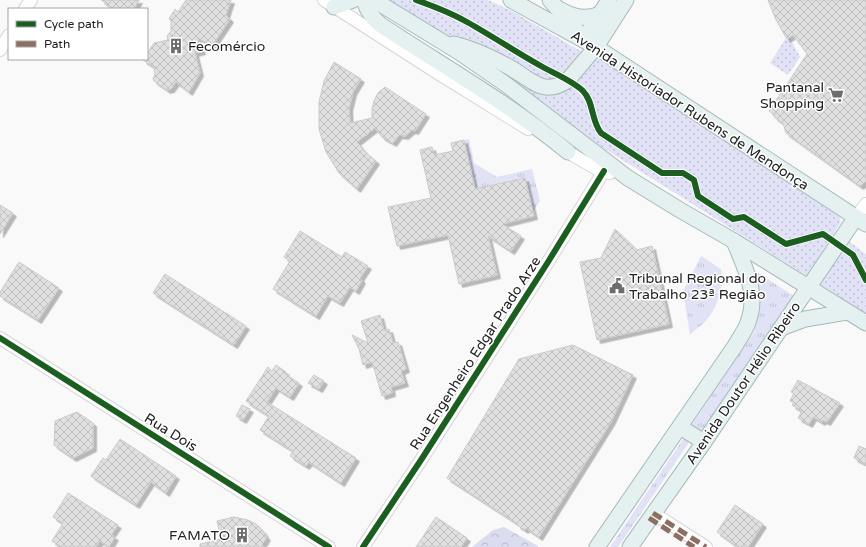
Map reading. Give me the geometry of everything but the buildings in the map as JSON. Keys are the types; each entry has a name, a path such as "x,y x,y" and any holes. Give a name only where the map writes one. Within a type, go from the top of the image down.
{"main road":[{"path":"329,4 353,0"},
{"path":"364,0 365,6 372,17 381,25 478,87 548,136 568,152"},
{"path":"374,0 440,40 504,83 605,166"},
{"name":"Avenida Historiador Rubens de Mendonça","path":"510,0 590,43 861,221"},
{"path":"590,43 600,14 609,0"},
{"path":"440,40 474,49 512,69 532,82 541,86 550,87 567,81 590,43 626,0"},
{"path":"554,4 590,43"},
{"path":"554,4 566,13 577,16 594,17 600,14"},
{"path":"478,87 521,111 605,166 734,241 866,323"},
{"name":"Avenida Doutor Hélio Ribeiro","path":"630,547 704,442 808,288 861,221"},
{"name":"Avenida Doutor Hélio Ribeiro","path":"597,547 735,346 747,324 752,304 752,294 750,282 734,241"},
{"path":"781,328 805,319 847,312"},
{"path":"680,427 704,442"}],"street":[{"path":"329,4 436,72 595,168 605,166"},
{"path":"0,50 8,37"},
{"name":"Rua Engenheiro Edgar Prado Arze","path":"363,547 421,460 548,262 605,166"},
{"path":"861,221 866,204"},
{"name":"Rua Dois","path":"0,338 329,547"},
{"path":"651,516 694,547"},
{"path":"651,516 706,547"}],"green space":[{"path":"383,0 488,0 510,10 579,50 612,66 839,215 841,222 807,276 578,132"},
{"path":"786,38 787,40 790,38 800,57 788,75 770,63"},
{"path":"469,139 474,163 497,177 532,169 540,201 533,212 525,178 478,189 472,186 472,176 464,140"},
{"path":"848,242 866,254 866,314 820,284"},
{"path":"701,256 721,269 722,283 719,298 713,311 704,323 690,335 683,291"},
{"path":"754,270 794,296 787,310 698,436 689,429 754,332 758,301"},
{"path":"684,438 689,441 688,444 618,547 610,547"},
{"path":"504,527 538,547 472,547 493,530"}],"marked path":[{"path":"653,513 706,547"},
{"path":"649,518 694,547"}],"cycle path":[{"path":"416,0 461,19 574,84 587,95 596,123 601,133 662,173 683,173 694,180 698,196 733,219 744,217 786,244 823,234 853,255 866,280"},
{"path":"363,547 421,460 548,262 604,171"},
{"path":"0,338 329,547"}],"place":[{"name":"Fecomércio","path":"176,46"},
{"name":"Pantanal Shopping","path":"836,95"},
{"name":"Tribunal Regional do Trabalho 23ª Região","path":"617,286"},
{"name":"FAMATO","path":"242,535"}]}
